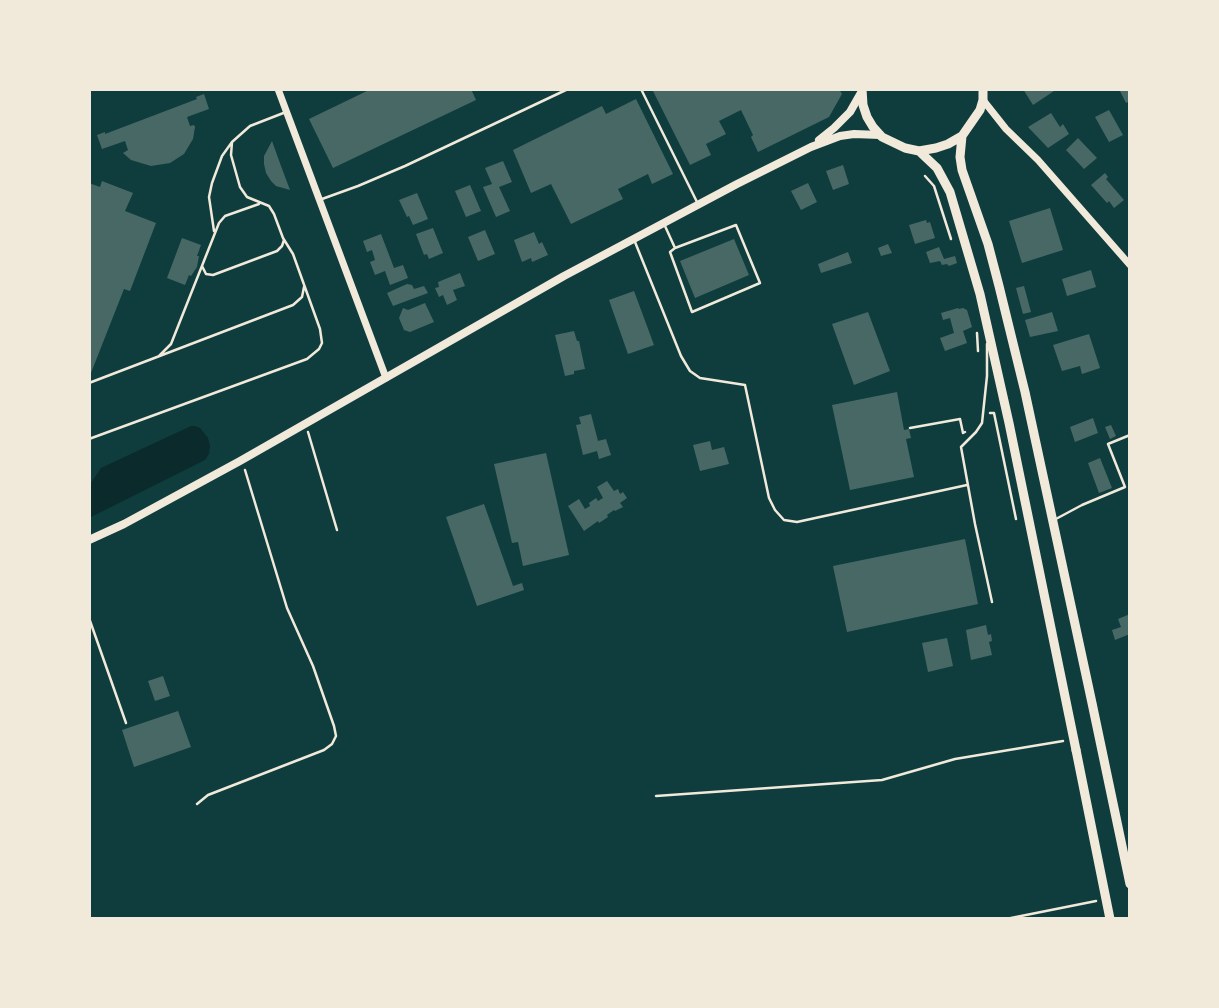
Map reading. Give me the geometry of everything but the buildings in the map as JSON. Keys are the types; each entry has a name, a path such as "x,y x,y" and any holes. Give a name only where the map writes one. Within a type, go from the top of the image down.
{"main road":[{"path":"89,540 240,461 564,276 811,147 840,136 854,134 880,135 905,148 919,151 948,144 962,136 975,118 983,100 982,89"},
{"path":"811,147 850,111 862,90"},
{"path":"862,90 867,117 880,135"},
{"path":"962,136 962,170 988,244 999,286 1053,521 1130,884"},
{"path":"919,151 937,168 950,192 980,294 1110,919"}],"street":[{"path":"278,89 386,378"},
{"path":"983,100 1006,129 1038,160 1130,265"}],"lane":[{"path":"319,200 405,166 568,89"},
{"path":"641,89 698,205"},
{"path":"214,232 209,197 222,156 232,142 250,126 286,112"},
{"path":"89,439 295,364 314,354 322,343 322,336 293,254 272,209 247,197 240,187 231,155 232,142"},
{"path":"153,360 171,344 221,219 261,203"},
{"path":"664,223 676,248"},
{"path":"736,225 760,282 692,312 670,252 676,248 736,225"},
{"path":"202,262 205,274 213,275 277,251 284,238"},
{"path":"634,239 681,356 690,371 700,378 745,385 769,498 784,520 797,522 967,485"},
{"path":"89,383 293,305 302,297 304,284"},
{"path":"988,327 982,423 961,447 992,601"},
{"path":"1053,521 1125,487 1108,444 1130,435"},
{"path":"89,618 125,723"}],"path":[{"path":"925,176 934,186 951,239"},
{"path":"977,333 980,360"},
{"path":"983,412 994,413 1018,527"},
{"path":"911,428 960,419 963,433 972,429"},
{"path":"304,425 337,530"},
{"path":"197,804 208,795 317,753 332,744 336,737 313,666 287,608 240,461"},
{"path":"656,796 882,780 955,760 1074,739"},
{"path":"1006,919 1106,899"}],"water":[{"path":"191,426 200,428 208,438 209,454 205,460 89,518 89,486 101,468"}]}
